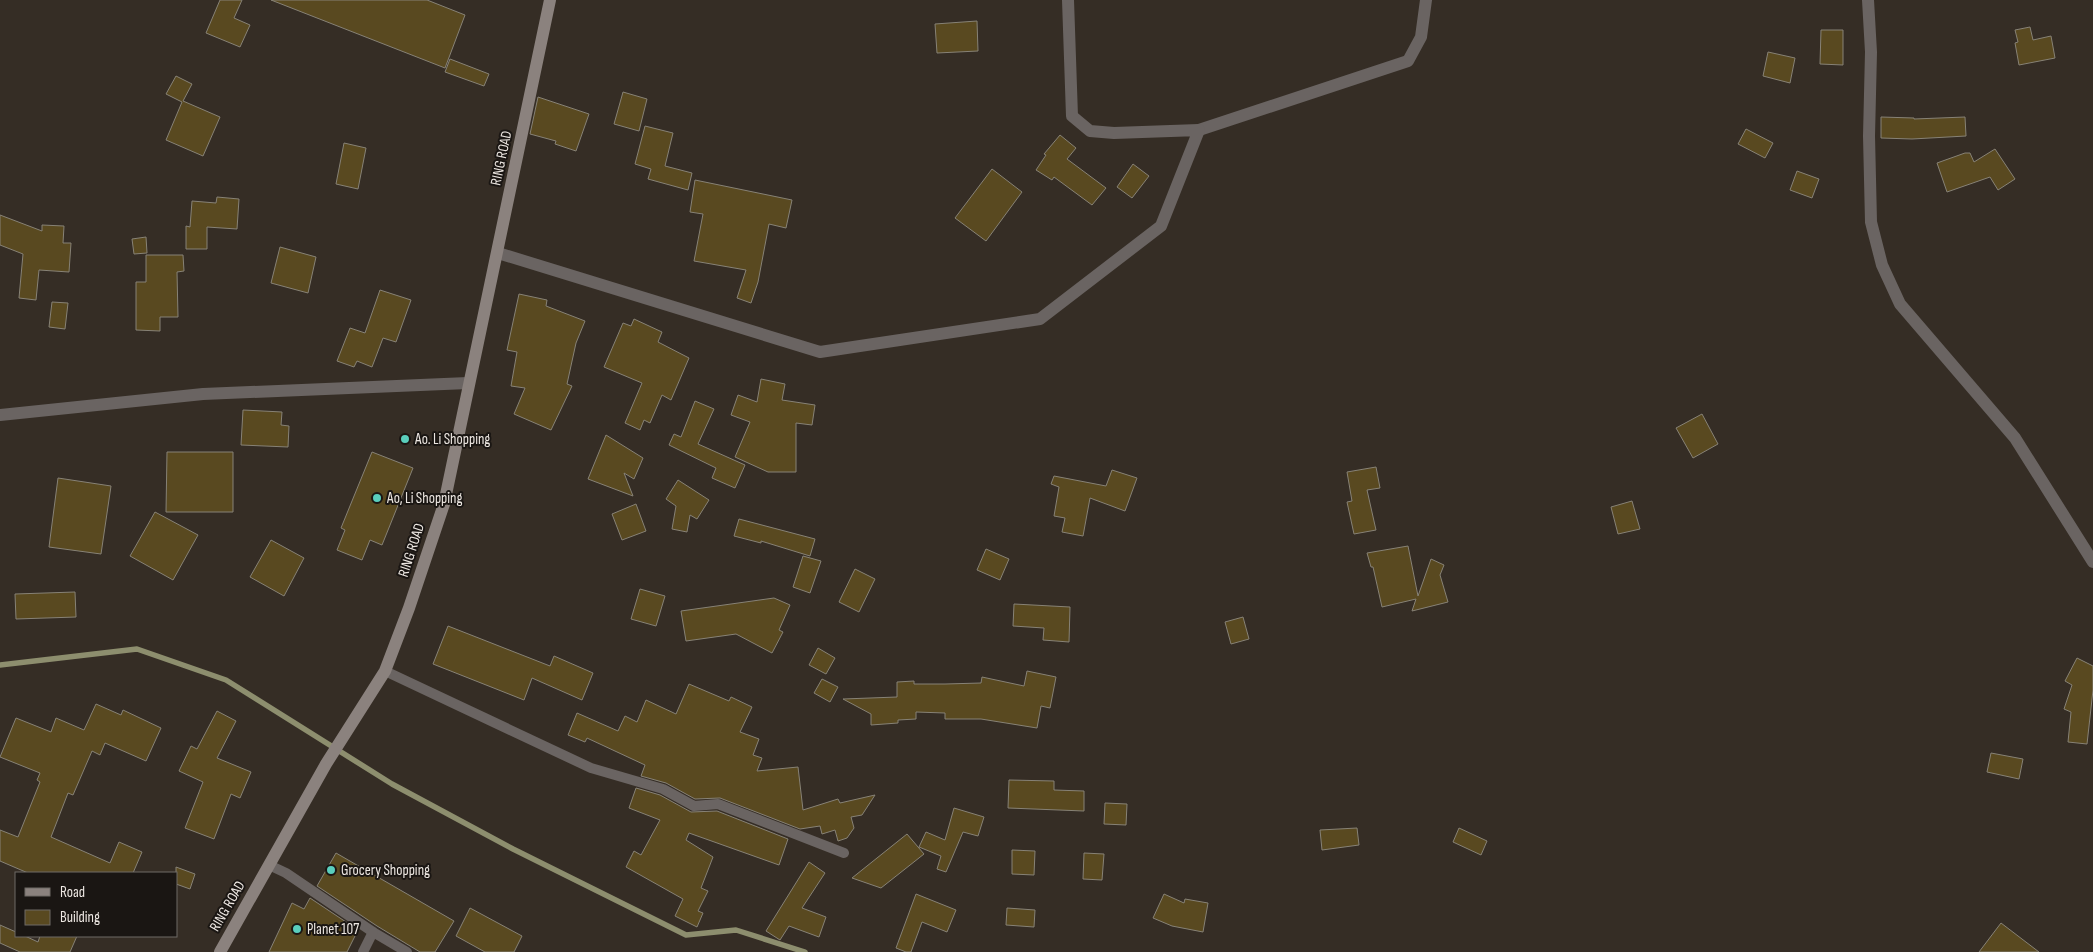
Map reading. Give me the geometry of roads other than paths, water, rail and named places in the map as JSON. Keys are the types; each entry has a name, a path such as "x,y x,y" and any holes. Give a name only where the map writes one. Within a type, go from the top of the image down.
{"main road":[{"name":"RING ROAD","path":"220,952 326,764 385,671 410,608 444,504 468,382 498,253 550,0"}],"street":[{"path":"1068,0 1072,116 1090,131 1114,133 1199,130 1408,60 1421,37 1426,0"},
{"path":"1868,0 1871,52 1869,136 1871,222 1882,265 1900,304 2015,438 2093,562"},
{"path":"498,253 820,352 1040,319 1161,226 1199,130"},
{"path":"0,415 203,394 468,382"}],"lane":[{"path":"385,671 591,768 663,789 694,806 718,804 844,853"},
{"path":"269,865 286,873 374,932 408,952"},
{"path":"363,952 374,932"}],"waterway":[{"path":"0,665 137,649 226,680 392,784 513,849 686,935 736,930 805,952"}],"place":[{"name":"Ao. Li Shopping","path":"405,439"},
{"name":"Ao, Li Shopping","path":"377,498"},
{"name":"Grocery Shopping","path":"331,870"},
{"name":"Planet 107","path":"297,929"}]}
